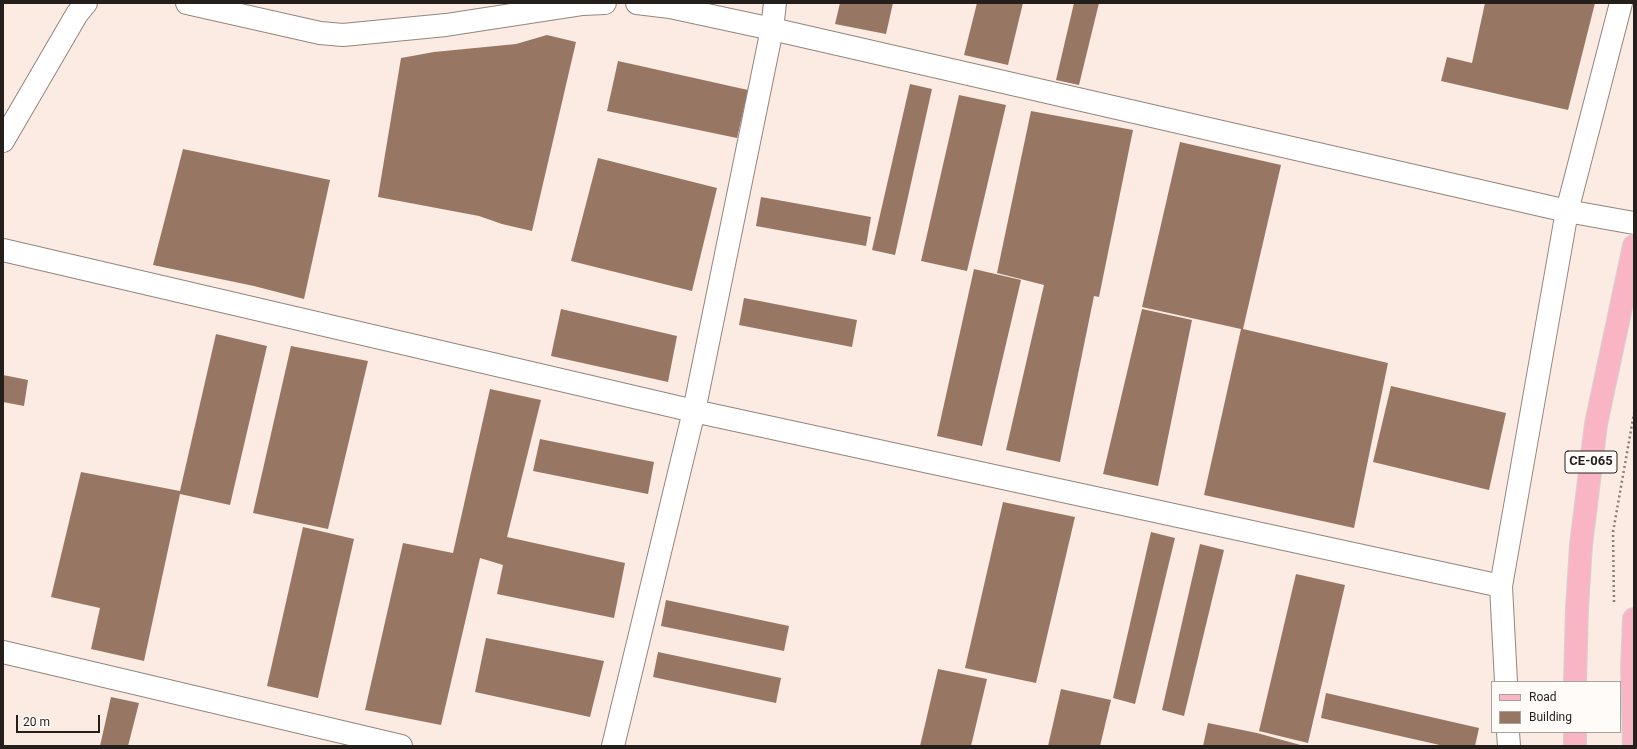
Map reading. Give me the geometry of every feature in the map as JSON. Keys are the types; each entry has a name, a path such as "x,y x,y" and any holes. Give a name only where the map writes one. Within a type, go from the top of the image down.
{"main road":[{"name":"CE-065","path":"1575,681 1577,608 1581,545 1596,424 1634,246"},
{"path":"1634,619 1632,668 1634,746"},
{"path":"1575,733 1575,746"}],"street":[{"path":"3,141 77,14 86,3"},
{"path":"188,3 320,33 343,35 446,26 583,4 606,3"},
{"path":"637,3 670,7 772,29 1567,211 1634,223"},
{"path":"613,746 694,411 772,29 775,3"},
{"path":"1506,681 1501,586 1567,211 1621,3"},
{"path":"3,250 694,411 1501,586"},
{"path":"3,652 401,746"},
{"path":"1508,733 1509,746"}],"path":[{"path":"1614,603 1613,532 1634,413"}],"building":[{"path":"840,3 893,3 886,34 835,24"},
{"path":"977,3 1023,3 1008,65 964,55"},
{"path":"1074,3 1099,3 1079,85 1056,80"},
{"path":"1485,3 1595,3 1568,110 1441,81 1447,57 1472,63"},
{"path":"547,35 576,42 532,231 502,224 479,216 378,197 401,58 434,52 516,44"},
{"path":"618,61 748,90 737,138 607,111"},
{"path":"910,84 932,89 895,255 872,250"},
{"path":"959,95 1006,105 967,271 921,261"},
{"path":"1031,111 1133,130 1099,297 1094,296 1060,462 1006,450 1044,285 997,273"},
{"path":"1180,142 1281,165 1243,329 1388,363 1354,528 1204,495 1241,329 1142,307"},
{"path":"183,149 330,180 304,299 254,286 153,265"},
{"path":"598,158 717,188 692,291 571,261"},
{"path":"761,197 871,217 866,246 756,226"},
{"path":"974,269 1021,280 982,446 937,436"},
{"path":"744,298 857,320 852,347 739,325"},
{"path":"561,309 677,336 668,382 551,356"},
{"path":"1142,309 1192,320 1158,486 1103,474"},
{"path":"216,334 267,346 230,505 180,494 144,661 91,649 100,608 51,597 81,472 180,491"},
{"path":"291,346 368,361 328,529 253,513"},
{"path":"3,375 28,380 24,406 3,402"},
{"path":"1391,386 1506,413 1489,490 1373,462"},
{"path":"490,389 541,400 507,537 625,563 614,618 497,594 503,565 480,558 441,725 365,710 403,543 453,553"},
{"path":"540,439 654,462 648,494 533,471"},
{"path":"1003,502 1075,517 1036,683 965,668"},
{"path":"303,527 354,539 318,698 267,686"},
{"path":"1151,532 1175,538 1135,704 1113,698"},
{"path":"1200,544 1224,550 1184,716 1162,710"},
{"path":"1296,574 1345,585 1308,743 1259,731"},
{"path":"666,600 789,626 784,651 661,626"},
{"path":"486,638 604,661 590,717 475,692"},
{"path":"658,652 781,678 776,703 653,677"},
{"path":"938,669 987,679 971,746 920,746"},
{"path":"1061,689 1111,700 1100,746 1048,746"},
{"path":"1326,693 1479,728 1475,746 1444,746 1321,718"},
{"path":"111,697 139,703 128,746 100,746"},
{"path":"1208,723 1257,733 1304,746 1203,746"}]}
